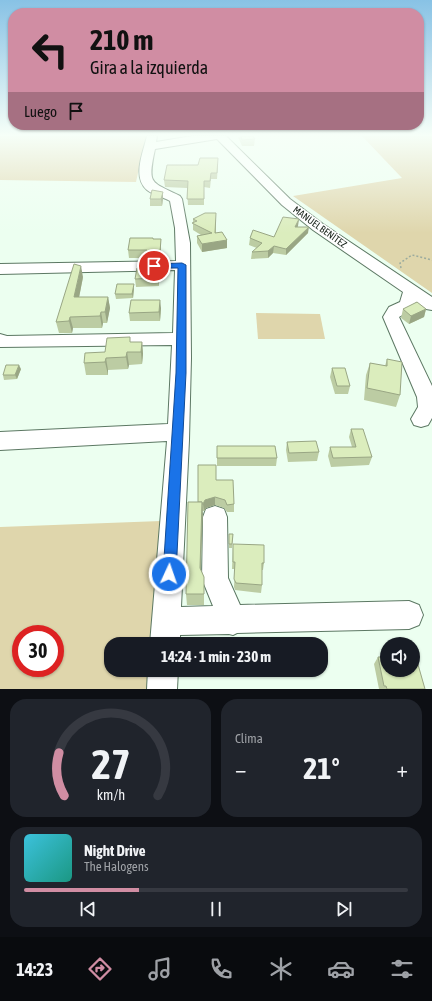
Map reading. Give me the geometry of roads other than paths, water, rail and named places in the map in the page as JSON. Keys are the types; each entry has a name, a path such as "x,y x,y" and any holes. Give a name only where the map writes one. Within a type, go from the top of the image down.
{"street":[{"path":"145,168 146,179 151,187 176,199 179,209 182,238 178,432 166,633 232,621 409,615"},
{"name":"MANUEL BENÍTEZ","path":"252,168 286,202 318,227 432,305"},
{"path":"0,269 182,265"},
{"path":"411,291 407,305 395,311 391,317 427,397 428,407 421,419"},
{"path":"0,340 4,342 181,339"},
{"path":"0,440 178,432"},
{"path":"215,517 215,579 232,621"},
{"path":"162,689 163,677"}]}
